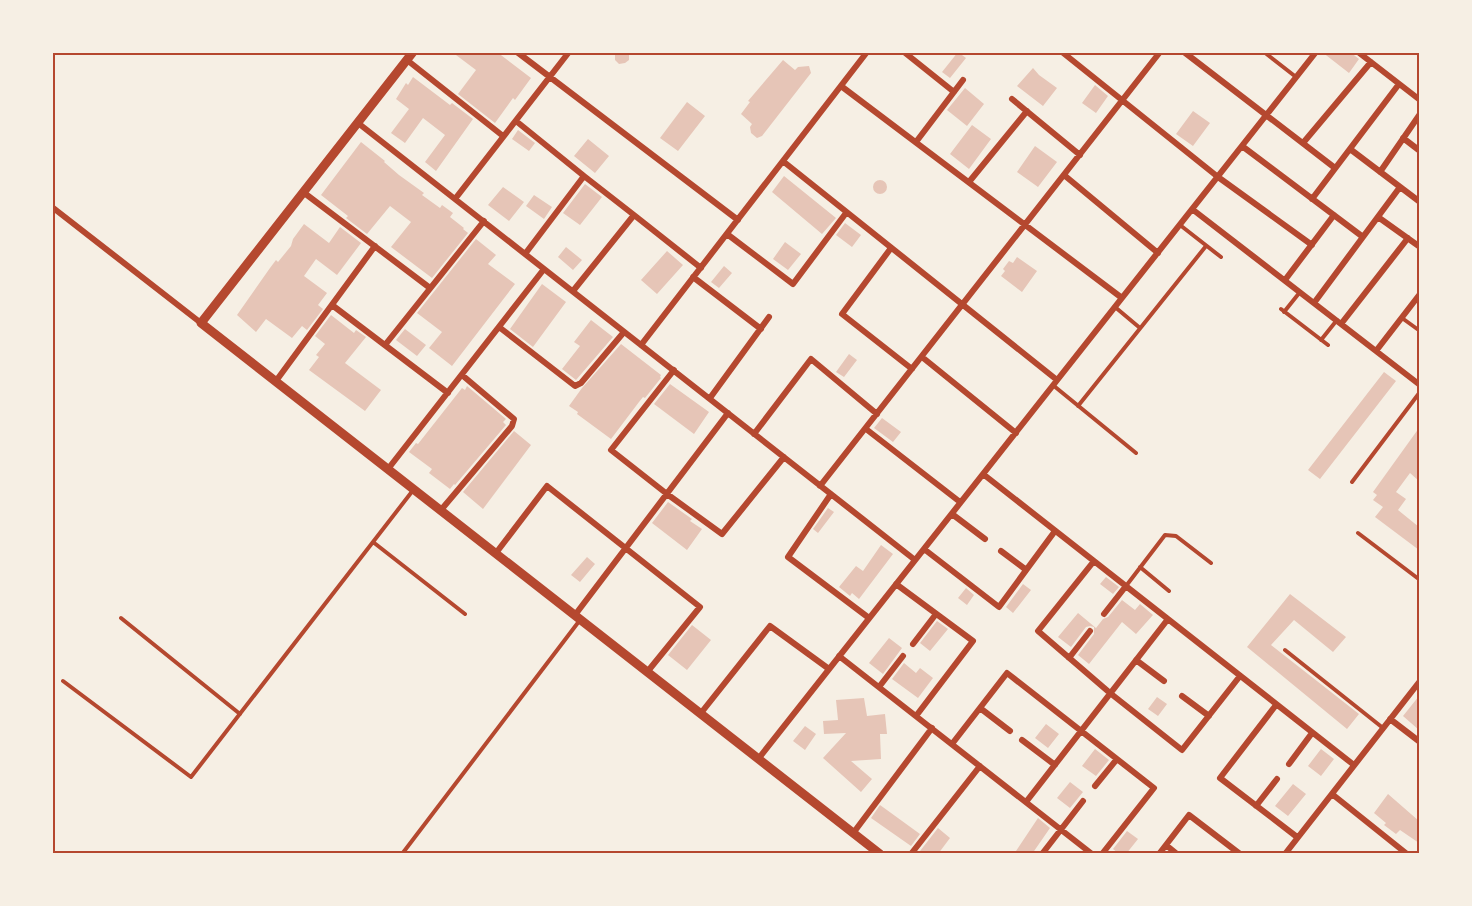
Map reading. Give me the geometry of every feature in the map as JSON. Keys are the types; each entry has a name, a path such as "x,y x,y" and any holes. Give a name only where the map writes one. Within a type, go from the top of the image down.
{"street":[{"path":"517,52 738,220"},
{"path":"455,199 569,52"},
{"path":"641,345 867,52"},
{"path":"904,52 954,92"},
{"path":"1062,52 1218,177 1312,245"},
{"path":"820,486 1160,52"},
{"path":"759,758 1316,52"},
{"path":"1358,52 1419,100"},
{"path":"1187,53 1335,168"},
{"path":"201,323 410,56 503,136"},
{"path":"1303,143 1371,62"},
{"path":"916,142 963,80"},
{"path":"1312,199 1399,84"},
{"path":"842,86 1122,298"},
{"path":"1012,99 1080,155"},
{"path":"969,182 1027,111"},
{"path":"1380,172 1419,114"},
{"path":"516,121 701,268"},
{"path":"358,123 915,560"},
{"path":"1403,138 1419,151"},
{"path":"1242,146 1363,237"},
{"path":"1350,149 1419,202"},
{"path":"784,162 1055,383"},
{"path":"1064,174 1158,253"},
{"path":"525,254 584,176"},
{"path":"1314,303 1400,187"},
{"path":"303,192 430,288"},
{"path":"52,207 880,854"},
{"path":"1192,209 1419,385"},
{"path":"727,234 793,284 846,213"},
{"path":"573,291 634,215"},
{"path":"1285,280 1334,215"},
{"path":"1378,217 1419,247"},
{"path":"385,345 484,221"},
{"path":"1339,322 1408,238"},
{"path":"276,381 375,246"},
{"path":"891,248 842,314 912,369"},
{"path":"388,469 544,269"},
{"path":"693,277 761,328"},
{"path":"1376,351 1419,294"},
{"path":"332,305 448,393"},
{"path":"710,398 770,316"},
{"path":"499,327 575,386 581,383 624,332"},
{"path":"922,357 1016,433"},
{"path":"754,434 811,359 876,414"},
{"path":"674,370 611,450 667,495 722,534 784,457"},
{"path":"441,510 512,426 514,419 462,375"},
{"path":"578,617 728,413"},
{"path":"866,429 960,502"},
{"path":"983,474 1354,765"},
{"path":"496,553 547,486 700,607 648,671"},
{"path":"831,494 788,557 869,618"},
{"path":"951,514 985,539"},
{"path":"924,549 999,607 1055,531"},
{"path":"1001,551 1025,569"},
{"path":"1094,561 1038,631 1110,693 1182,750 1240,676"},
{"path":"896,584 973,641 916,716"},
{"path":"1104,614 1126,586"},
{"path":"913,644 936,614"},
{"path":"1026,802 1168,619"},
{"path":"701,713 770,626 829,669"},
{"path":"1069,658 1090,631"},
{"path":"839,656 1092,854"},
{"path":"879,687 903,656"},
{"path":"1136,660 1164,681"},
{"path":"952,744 1007,673 1154,788 1102,854"},
{"path":"1285,854 1419,681"},
{"path":"1182,696 1209,716"},
{"path":"1276,705 1220,778 1298,837"},
{"path":"980,708 1010,731"},
{"path":"1390,719 1419,742"},
{"path":"854,832 932,728"},
{"path":"1289,764 1312,733"},
{"path":"1022,740 1055,765"},
{"path":"1095,786 1117,759"},
{"path":"911,854 980,766"},
{"path":"1256,806 1277,779"},
{"path":"1332,794 1407,854"},
{"path":"1042,854 1083,801"},
{"path":"1159,854 1189,815 1239,854"},
{"path":"1166,845 1177,854"}],"lane":[{"path":"1264,52 1296,77"},
{"path":"1180,225 1221,257"},
{"path":"1078,406 1206,246"},
{"path":"1300,292 1282,310 1328,345"},
{"path":"1115,307 1140,328"},
{"path":"1402,318 1419,332"},
{"path":"1321,340 1339,322"},
{"path":"1055,383 1078,406 1136,453"},
{"path":"1352,482 1419,393"},
{"path":"63,681 191,777 414,489"},
{"path":"1358,533 1419,580"},
{"path":"1126,586 1161,539 1170,534 1176,536 1211,563"},
{"path":"373,542 465,614"},
{"path":"1140,567 1170,591"},
{"path":"402,854 578,617"},
{"path":"121,618 240,714"},
{"path":"1286,651 1383,728"}],"building":[{"path":"452,52 497,52 531,78 495,123 458,94 476,70"},
{"path":"615,52 629,52 629,60 619,64 615,60"},
{"path":"958,52 966,58 950,78 942,72"},
{"path":"1322,52 1350,52 1359,59 1349,73"},
{"path":"783,60 795,70 798,67 809,66 811,73 762,136 757,138 751,133 752,124 741,114 750,102 748,101"},
{"path":"1033,68 1057,88 1043,106 1017,86"},
{"path":"413,77 473,119 436,171 425,162 445,135 423,118 405,143 391,133 409,109 396,99 406,83 408,85"},
{"path":"1095,85 1108,96 1096,113 1082,103"},
{"path":"965,88 984,104 967,126 947,110"},
{"path":"687,102 705,116 678,151 660,138"},
{"path":"1193,111 1210,123 1193,146 1176,134"},
{"path":"972,125 991,139 969,169 950,154"},
{"path":"518,130 535,143 529,151 512,139"},
{"path":"588,139 609,156 595,173 574,156"},
{"path":"361,142 424,193 422,195 440,208 442,205 453,213 450,217 468,233 432,278 391,247 411,222 390,206 367,234 321,195"},
{"path":"1035,146 1057,162 1038,187 1017,172"},
{"path":"784,176 836,218 822,234 772,192"},
{"path":"877,180 883,180 887,187 883,194 877,194 873,190 873,184"},
{"path":"585,184 602,197 580,225 563,213"},
{"path":"503,187 524,202 509,221 488,205"},
{"path":"534,195 552,207 544,219 526,206"},
{"path":"845,223 861,235 852,247 836,235"},
{"path":"304,224 329,243 340,227 361,243 337,275 316,259 304,276 327,293 318,305 323,309 307,330 302,326 292,338 266,319 256,332 237,315 276,260 278,262 291,246 293,239"},
{"path":"476,239 496,255 488,264 515,284 452,366 429,348 442,332 417,313"},
{"path":"785,242 801,254 788,270 773,259"},
{"path":"566,247 582,260 573,270 558,257"},
{"path":"667,251 683,265 657,294 641,280"},
{"path":"1017,257 1037,271 1022,292 1001,276 1009,261 1013,263"},
{"path":"724,266 732,273 719,288 711,282"},
{"path":"542,284 566,302 533,347 510,329"},
{"path":"331,315 354,333 356,330 366,337 345,363 381,390 365,411 309,370 319,357 316,355 325,344 315,336"},
{"path":"591,320 613,337 576,380 562,369 580,346 574,342"},
{"path":"405,329 426,345 417,356 396,340"},
{"path":"621,344 661,375 661,378 645,398 643,397 611,439 569,406"},
{"path":"849,354 857,360 844,377 836,372"},
{"path":"1384,372 1396,381 1320,479 1308,470"},
{"path":"670,384 709,412 694,434 654,404"},
{"path":"467,386 506,419 503,422 506,425 450,489 429,473 432,469 409,452 416,443 418,444 462,388 465,390"},
{"path":"882,418 901,432 893,442 874,428"},
{"path":"1419,428 1419,481 1410,473 1396,492 1406,499 1398,510 1419,527 1419,550 1375,517 1383,507 1373,500 1377,495 1373,492"},
{"path":"514,431 531,445 483,509 463,492"},
{"path":"668,502 702,529 687,550 652,523"},
{"path":"828,508 834,512 818,533 813,529"},
{"path":"881,545 893,554 859,599 852,593 850,596 839,587 856,566 863,571"},
{"path":"587,557 595,564 580,582 571,575"},
{"path":"1106,577 1119,587 1113,594 1100,584"},
{"path":"1023,584 1031,590 1013,613 1006,607"},
{"path":"966,588 974,595 967,605 958,598"},
{"path":"1290,594 1346,637 1333,652 1294,620 1271,645 1359,714 1347,729 1247,647"},
{"path":"1122,600 1135,610 1140,604 1153,615 1136,634 1122,622 1089,664 1078,655 1094,634 1094,627 1086,627 1071,647 1058,637 1078,613 1096,628"},
{"path":"937,621 948,629 930,651 920,643"},
{"path":"692,625 711,640 687,670 668,655"},
{"path":"889,638 902,648 883,674 869,663"},
{"path":"904,663 916,673 920,668 933,678 918,698 892,679"},
{"path":"1419,696 1419,730 1403,716"},
{"path":"1157,697 1167,704 1158,716 1148,709"},
{"path":"864,698 867,716 885,714 887,734 880,734 881,759 851,761 872,779 861,792 823,758 846,733 824,734 823,721 838,720 836,700"},
{"path":"1046,724 1059,734 1048,748 1035,738"},
{"path":"805,726 816,734 805,750 793,741"},
{"path":"1095,749 1109,760 1096,776 1082,766"},
{"path":"1321,749 1334,759 1321,776 1308,766"},
{"path":"1070,782 1083,792 1070,808 1057,798"},
{"path":"1293,784 1306,794 1288,816 1275,806"},
{"path":"1388,794 1419,821 1419,843 1400,830 1396,834 1374,813"},
{"path":"880,805 920,834 911,846 871,818"},
{"path":"1038,818 1050,828 1032,854 1014,854"},
{"path":"938,828 950,838 938,854 924,854 920,851"},
{"path":"1127,831 1138,839 1126,854 1119,854 1113,849"}]}
